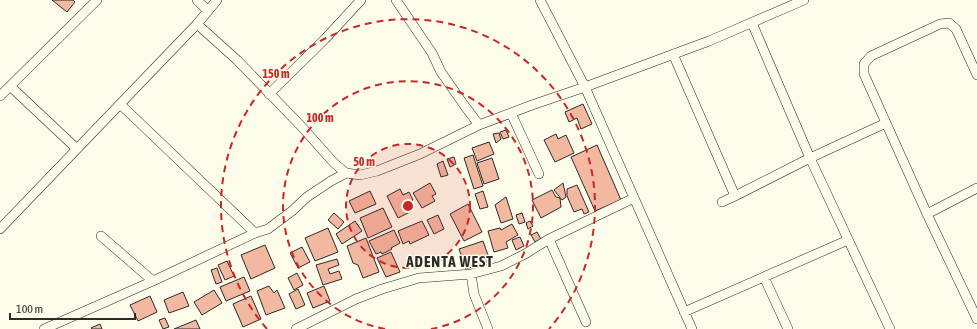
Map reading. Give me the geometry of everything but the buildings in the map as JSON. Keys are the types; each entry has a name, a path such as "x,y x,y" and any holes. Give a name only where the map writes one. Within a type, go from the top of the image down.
{"street":[{"path":"0,96 97,0"},
{"path":"197,0 208,11"},
{"path":"0,229 197,24 217,0"},
{"path":"269,94 325,39 361,0"},
{"path":"396,0 432,53 441,72 479,126"},
{"path":"540,0 585,87 692,329"},
{"path":"197,24 237,60 302,127 334,163 346,173 360,175 378,171 420,154 479,126 511,113 709,41 804,0"},
{"path":"752,23 810,158 890,329"},
{"path":"977,75 956,29 949,23 940,24 871,56 864,64 864,74 927,214 977,319"},
{"path":"673,54 735,196"},
{"path":"10,86 77,149"},
{"path":"120,104 256,233"},
{"path":"511,113 539,174"},
{"path":"722,202 810,158 886,123"},
{"path":"44,329 153,281 256,233 268,229 292,211 307,197 346,173"},
{"path":"927,214 977,188"},
{"path":"296,329 356,299 382,289 419,278 471,274 501,266 525,254 549,239 634,198"},
{"path":"101,236 153,281"},
{"path":"549,239 586,322"},
{"path":"684,312 848,240"},
{"path":"471,274 474,294 488,329"},
{"path":"764,277 788,329"}],"district":[{"name":"ADENTA WEST","path":"450,261"}]}
